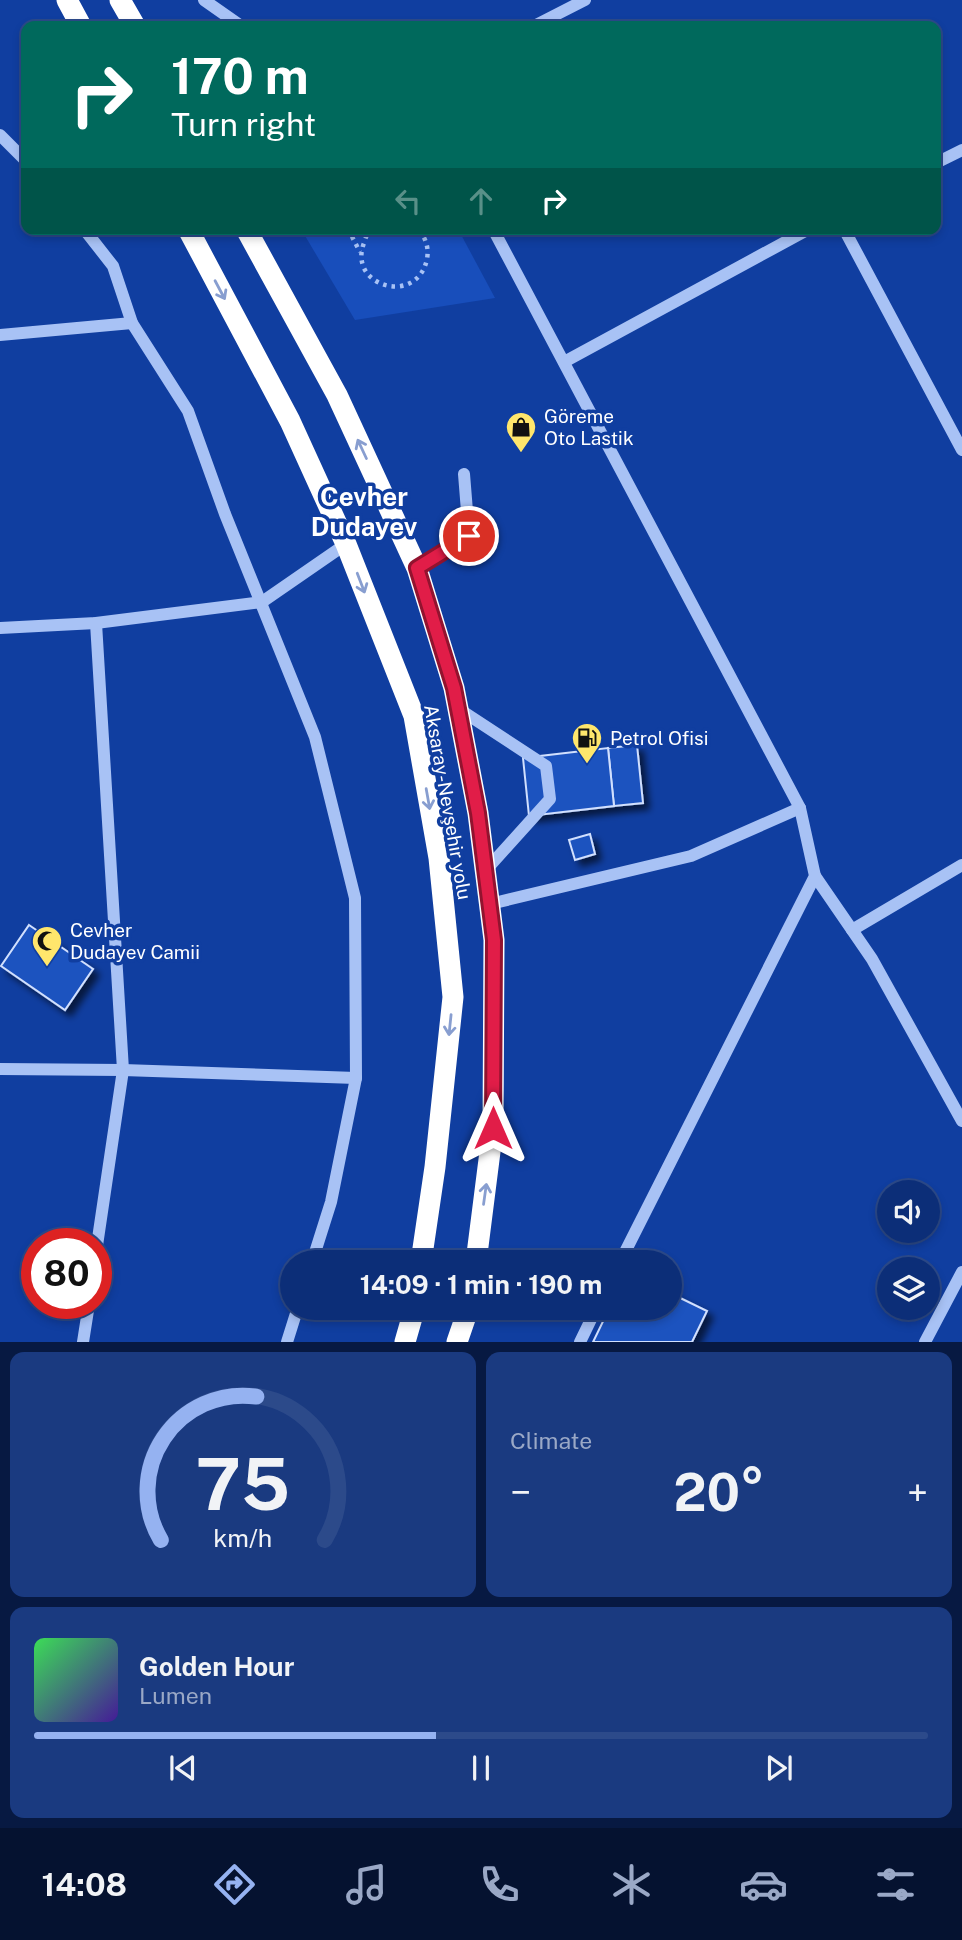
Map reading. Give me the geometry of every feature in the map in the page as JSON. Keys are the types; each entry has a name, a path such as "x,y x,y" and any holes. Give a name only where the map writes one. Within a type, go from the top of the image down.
{"highway":[{"path":"67,0 78,21"},
{"path":"120,0 132,21"},
{"name":"Aksaray-Nevşehir yolu","path":"191,235 290,421 346,544 414,716 439,858 453,996 423,1250"},
{"name":"Aksaray-Nevşehir yolu","path":"249,235 337,395 417,568 454,688 478,813 494,940 493,1128 478,1250"},
{"path":"405,1342 411,1320"},
{"path":"457,1342 465,1320"}],"street":[{"path":"204,0 234,21"},
{"path":"543,21 577,2"},
{"path":"0,135 21,157"},
{"path":"941,160 962,149"},
{"path":"89,235 113,266 132,323 188,411 225,514 315,737 355,898 356,1078 331,1202 316,1250"},
{"path":"496,235 800,808 815,876 872,959 962,1121"},
{"path":"564,362 798,235"},
{"path":"847,235 962,450"},
{"path":"0,335 132,323"},
{"path":"417,568 469,536 464,474"},
{"path":"0,628 96,624 262,602 346,544"},
{"path":"96,624 123,1070 100,1228"},
{"path":"457,708 547,766 550,799 486,870"},
{"path":"490,904 691,856 800,808"},
{"path":"852,930 962,864"},
{"path":"626,1250 815,876"},
{"path":"0,1069 123,1070 356,1078"},
{"path":"925,1342 962,1272"},
{"path":"83,1342 87,1319"},
{"path":"287,1342 294,1320"},
{"path":"580,1342 591,1320"}],"path":[{"path":"351,235 360,252 365,271 379,284 398,288 417,279 424,271 429,249 423,235"},
{"path":"360,252 367,235"}],"shaded area":[{"path":"305,235 461,235 495,298 355,320"}],"building":[{"path":"637,745 643,803 614,806 608,748"},
{"path":"608,748 614,806 529,816 523,758"},
{"path":"590,834 595,854 575,860 569,840"},
{"name":"Cevher Dudayev Camii","path":"29,925 93,969 65,1010 1,966"},
{"path":"682,1299 707,1311 692,1342 593,1342 604,1320 682,1320"}],"place":[{"name":"Göreme Oto Lastik","path":"521,454"},
{"name":"Petrol Ofisi","path":"587,765"},
{"name":"Cevher Dudayev Camii","path":"47,968"}],"district":[{"name":"Cevher Dudayev","path":"364,511"}],"route":[{"path":"469,536 417,568 454,688 478,813 494,940 493,1128"}]}
